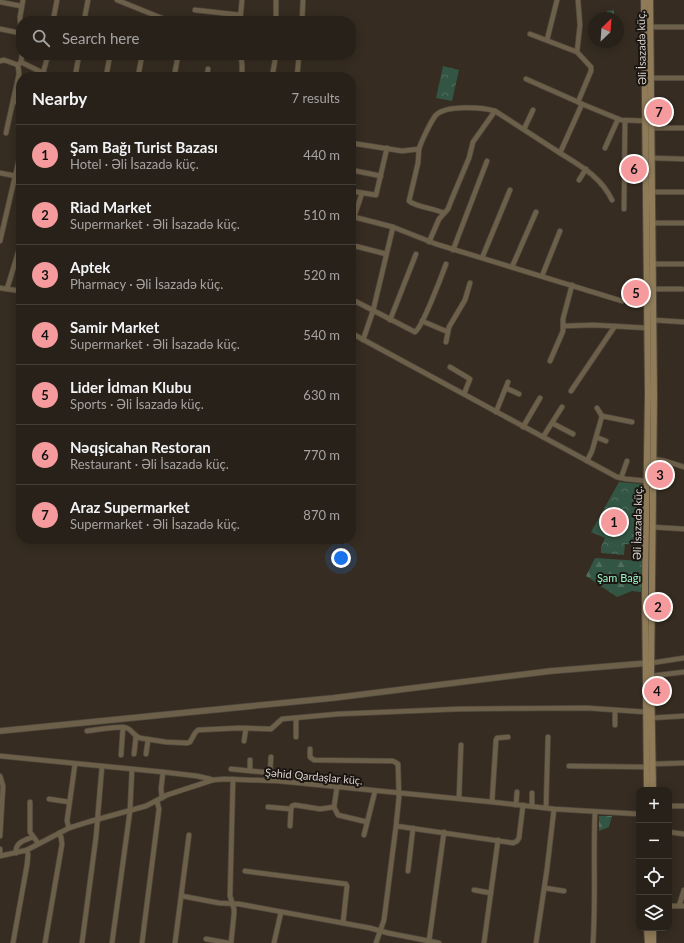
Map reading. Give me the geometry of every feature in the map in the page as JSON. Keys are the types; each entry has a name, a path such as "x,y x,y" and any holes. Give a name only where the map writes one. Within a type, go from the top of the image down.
{"main road":[{"name":"Əli İsazadə küç.","path":"644,0 649,121"},
{"name":"Əli İsazadə küç.","path":"649,121 651,78 650,0"},
{"path":"649,121 650,328"},
{"path":"649,128 652,158 653,264 653,289 650,320"},
{"name":"Əli İsazadə küç.","path":"648,663 652,527 650,481 654,459 650,328"},
{"name":"Əli İsazadə küç.","path":"650,328 648,676 646,712 653,787"},
{"name":"Əli İsazadə küç.","path":"647,787 650,766 652,718 648,676"},
{"path":"647,931 648,943"},
{"path":"653,931 653,943"}],"street":[{"path":"21,16 23,0"},
{"path":"54,16 57,0"},
{"path":"85,16 88,0"},
{"path":"116,0 156,16"},
{"path":"240,16 242,0"},
{"path":"276,0 276,16"},
{"path":"302,16 303,0"},
{"path":"547,40 558,0"},
{"path":"577,52 580,25 578,0"},
{"path":"0,2 22,6"},
{"path":"195,10 229,16"},
{"path":"651,26 684,27"},
{"path":"0,29 16,32"},
{"path":"530,34 577,52 592,68 580,103 560,152"},
{"path":"1,59 40,72"},
{"path":"19,72 21,60"},
{"path":"43,72 47,60"},
{"path":"76,72 78,60"},
{"path":"107,72 109,60"},
{"path":"139,72 141,60"},
{"path":"175,72 177,60"},
{"path":"242,60 242,72"},
{"path":"273,72 275,60"},
{"path":"298,72 299,60"},
{"path":"651,78 684,78"},
{"path":"526,79 618,119 625,121 649,121"},
{"path":"6,133 16,88"},
{"path":"444,213 433,208 413,204 409,201 418,162 419,149 434,117 439,113 464,108 495,111 524,129 586,169 597,178 608,192 612,200"},
{"path":"524,129 533,110"},
{"path":"429,242 439,219 448,209 469,158 472,142 495,111"},
{"path":"605,148 618,119"},
{"path":"624,209 625,121"},
{"path":"649,128 683,128"},
{"path":"356,144 407,151 419,149"},
{"path":"356,192 376,195 387,148"},
{"path":"652,158 684,159"},
{"path":"453,250 487,161"},
{"path":"579,180 586,169"},
{"path":"356,171 381,176"},
{"path":"0,241 16,172"},
{"path":"0,173 15,176"},
{"path":"482,258 510,190"},
{"path":"652,192 684,192"},
{"path":"356,211 362,193"},
{"path":"512,268 536,212"},
{"path":"356,218 393,227 453,250 622,300"},
{"path":"652,223 684,223"},
{"path":"363,340 373,311 393,227"},
{"path":"542,276 560,231"},
{"path":"356,246 386,254"},
{"path":"390,320 416,254"},
{"path":"7,289 16,259"},
{"path":"356,302 416,332 418,331 446,264"},
{"path":"653,264 684,264"},
{"path":"446,342 450,323 465,300 470,283"},
{"path":"550,361 562,336 564,326 563,318 572,285"},
{"path":"0,288 16,290"},
{"path":"653,289 682,289"},
{"path":"650,320 684,322"},
{"path":"422,321 448,332"},
{"path":"564,326 650,328"},
{"path":"571,390 614,326"},
{"path":"356,336 620,478 650,481"},
{"path":"450,367 470,379 464,394"},
{"path":"496,412 508,382"},
{"path":"506,388 519,394"},
{"path":"523,427 540,398"},
{"path":"543,437 562,407"},
{"path":"597,408 602,416 632,422"},
{"path":"587,461 592,450 602,416"},
{"path":"552,423 573,434"},
{"path":"596,437 606,441"},
{"path":"654,459 684,467"},
{"path":"620,478 627,461"},
{"path":"652,527 684,528"},
{"path":"0,731 333,698 551,671 648,663 684,658"},
{"path":"648,676 684,672"},
{"path":"87,731 123,727 136,736 148,740 187,743 190,742 198,730 271,728 282,719 338,714 459,709 587,708 646,712"},
{"path":"615,710 615,726"},
{"path":"652,718 684,716"},
{"path":"296,718 296,737"},
{"path":"120,755 123,727"},
{"path":"244,741 246,728"},
{"path":"134,754 136,736"},
{"path":"546,808 548,737"},
{"path":"492,802 496,740 497,738 508,738"},
{"path":"146,754 148,740"},
{"path":"458,798 461,746"},
{"path":"310,749 310,757 314,760 393,761 398,764 399,793 396,826 384,920 376,943"},
{"path":"0,756 163,772 197,776 213,780"},
{"path":"270,772 271,757"},
{"path":"250,760 250,770"},
{"path":"569,766 650,766 684,763"},
{"path":"69,828 67,821 76,764"},
{"path":"82,943 102,766"},
{"path":"112,943 130,811 132,769"},
{"path":"231,769 304,776 308,779 308,784"},
{"path":"162,798 160,789 163,772"},
{"path":"0,776 3,786 0,836"},
{"path":"206,939 229,943 234,914 230,896 233,779"},
{"name":"Şəhid Qardaşlar küç.","path":"0,856 27,850 69,828 146,806 162,798 213,780 257,780 308,784 458,798 554,809 636,814"},
{"path":"337,787 334,807 336,813 341,816 367,822"},
{"path":"364,835 375,791"},
{"path":"516,805 517,792"},
{"path":"532,793 532,806"},
{"path":"48,799 70,802"},
{"path":"142,943 159,809 157,801"},
{"path":"30,802 30,829 33,837 38,843"},
{"path":"290,826 291,809 294,805 320,808 334,807"},
{"path":"396,826 514,843 518,840 523,805"},
{"path":"672,806 684,806"},
{"path":"268,807 291,809"},
{"path":"536,943 545,888 554,809"},
{"path":"593,943 595,910 595,812"},
{"path":"408,871 413,828"},
{"path":"429,941 444,832"},
{"path":"672,832 683,833"},
{"path":"45,943 62,844 59,833"},
{"path":"175,943 189,835"},
{"path":"16,853 17,845 20,842 33,837"},
{"path":"484,943 498,840"},
{"path":"0,850 0,856"},
{"path":"13,943 27,865 27,850"},
{"path":"245,870 346,884 343,923"},
{"path":"545,888 564,891"},
{"path":"474,890 491,893"},
{"path":"682,906 684,890"},
{"path":"182,896 219,903 232,903 343,923 439,943"},
{"path":"274,943 281,912"},
{"path":"408,943 410,937"}],"green space":[{"path":"614,10 614,12 607,12"},
{"path":"443,66 459,70 452,101 436,98"},
{"path":"619,482 642,484 641,545 625,544 624,555 601,553 601,547 605,538 591,532"},
{"name":"Şam Bağı","path":"595,558 642,561 641,592 632,591 617,597 586,576"},
{"path":"599,816 612,816 609,827 599,831"}],"place":[{"name":"Araz Supermarket","path":"659,112"},
{"name":"Nəqşicahan Restoran","path":"634,169"},
{"name":"Lider İdman Klubu","path":"636,293"},
{"name":"Aptek","path":"660,475"},
{"name":"Şam Bağı Turist Bazası","path":"614,522"},
{"name":"Riad Market","path":"658,607"},
{"name":"Samir Market","path":"657,691"}]}
